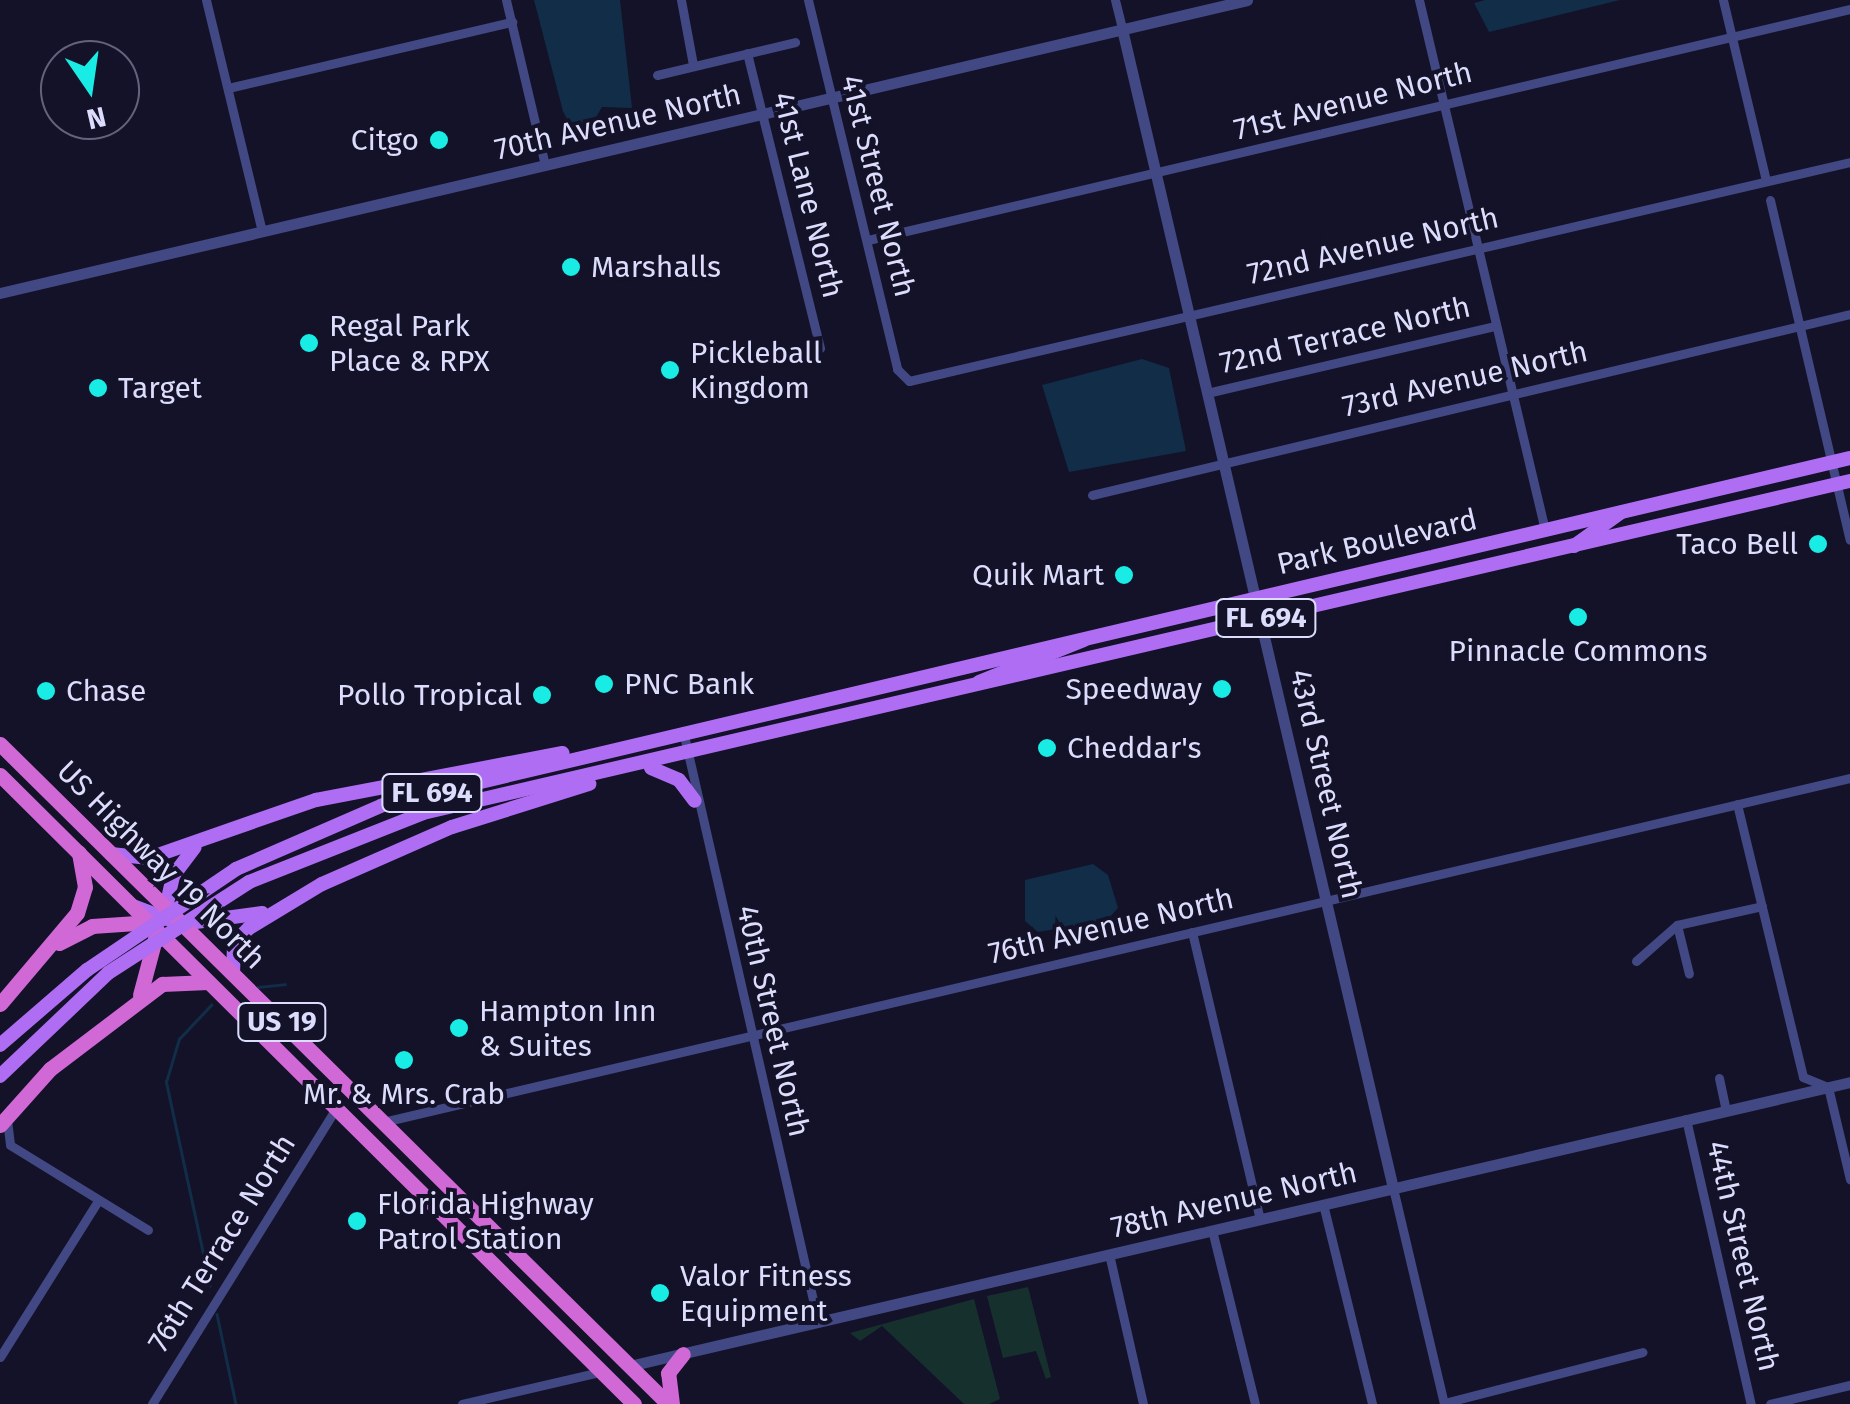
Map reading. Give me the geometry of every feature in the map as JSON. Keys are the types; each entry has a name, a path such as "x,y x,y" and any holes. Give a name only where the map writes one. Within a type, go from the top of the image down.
{"highway":[{"name":"US Highway 19 North","path":"0,744 149,891 172,945 634,1404"},
{"name":"US Highway 19 North","path":"0,775 131,905 194,936 666,1401"},
{"path":"0,1004 82,900 79,854"},
{"path":"43,954 92,926 161,920 154,964 132,1006"},
{"path":"3,1121 132,1006 173,980 208,982"},
{"path":"514,1282 608,1362 629,1366"},
{"path":"602,1371 666,1401 668,1373 683,1354"}],"main road":[{"name":"Park Boulevard","path":"682,731 1850,458"},
{"name":"Park Boulevard","path":"687,752 1843,483"},
{"path":"1574,546 1620,512"},
{"path":"1501,563 1545,530"},
{"path":"979,684 986,673 1060,654 1098,632"},
{"path":"816,722 842,707 954,680 970,662"},
{"name":"FL 694","path":"0,1045 87,970 236,869 383,805 682,731"},
{"path":"112,854 149,858 371,786 638,742"},
{"path":"233,974 234,943 272,910 452,827 651,768 687,752"},
{"name":"FL 694","path":"0,1076 108,974 249,882 423,814 687,752"},
{"path":"651,768 680,780 695,802"},
{"path":"199,843 173,876 161,920 272,910"}],"street":[{"path":"206,0 262,231"},
{"path":"506,0 545,164"},
{"path":"681,0 694,65"},
{"name":"41st Street North","path":"808,0 897,369 908,381"},
{"name":"43rd Street North","path":"1115,0 1444,1403"},
{"name":"70th Avenue North","path":"0,292 1247,0"},
{"path":"1419,0 1545,530"},
{"path":"1723,0 1766,180"},
{"name":"71st Avenue North","path":"868,240 1850,9"},
{"path":"228,88 512,22"},
{"path":"657,75 794,42"},
{"name":"41st Lane North","path":"747,53 820,348"},
{"name":"72nd Avenue North","path":"908,381 1850,162"},
{"path":"1770,200 1832,462 1843,483 1850,540"},
{"name":"73rd Avenue North","path":"1092,495 1850,314"},
{"name":"72nd Terrace North","path":"1207,393 1494,326"},
{"name":"40th Street North","path":"682,731 695,802 818,1322"},
{"name":"76th Avenue North","path":"383,1122 1850,778"},
{"path":"1737,804 1803,1077 1828,1086 1850,1179"},
{"path":"1636,961 1677,924 1762,906"},
{"path":"1677,924 1689,974"},
{"path":"1192,932 1260,1219"},
{"path":"1719,1078 1726,1110"},
{"name":"78th Avenue North","path":"629,1366 1850,1082"},
{"name":"76th Terrace North","path":"152,1404 336,1108"},
{"name":"44th Street North","path":"1686,1119 1751,1404"},
{"path":"3,1121 5,1146 148,1230"},
{"path":"0,1358 98,1201"},
{"path":"1323,1204 1372,1404"},
{"path":"1212,1230 1255,1404"},
{"path":"1109,1254 1143,1404"},
{"path":"1444,1403 1643,1352"},
{"path":"462,1404 602,1371"},
{"path":"1770,1404 1850,1385"}],"green space":[{"path":"1028,1287 1051,1377 1046,1379 1036,1351 1003,1358 987,1296"},
{"path":"974,1299 1000,1399 989,1404 964,1404 882,1326 860,1341 850,1333"}],"water":[{"path":"534,0 620,0 632,108 602,107 592,124 566,123"},
{"path":"1485,0 1620,0 1489,32 1474,3"},
{"path":"1142,359 1169,368 1186,451 1069,472 1042,385"},
{"path":"1093,864 1108,875 1118,908 1107,920 1038,932 1025,921 1025,880"}],"waterway":[{"path":"258,987 285,984"},
{"path":"210,1286 166,1082 179,1039 211,1005"},
{"path":"217,1314 236,1404"}],"place":[{"name":"Citgo","path":"439,140"},
{"name":"Marshalls","path":"571,267"},
{"name":"Regal Park Place & RPX","path":"309,343"},
{"name":"Pickleball Kingdom","path":"670,370"},
{"name":"Target","path":"98,388"},
{"name":"Taco Bell","path":"1818,544"},
{"name":"Quik Mart","path":"1124,575"},
{"name":"Pinnacle Commons","path":"1578,617"},
{"name":"PNC Bank","path":"604,684"},
{"name":"Speedway","path":"1222,689"},
{"name":"Chase","path":"46,691"},
{"name":"Pollo Tropical","path":"542,695"},
{"name":"Cheddar's","path":"1047,748"},
{"name":"Hampton Inn & Suites","path":"459,1028"},
{"name":"Mr. & Mrs. Crab","path":"404,1060"},
{"name":"Florida Highway Patrol Station","path":"357,1221"},
{"name":"Valor Fitness Equipment","path":"660,1293"}]}
